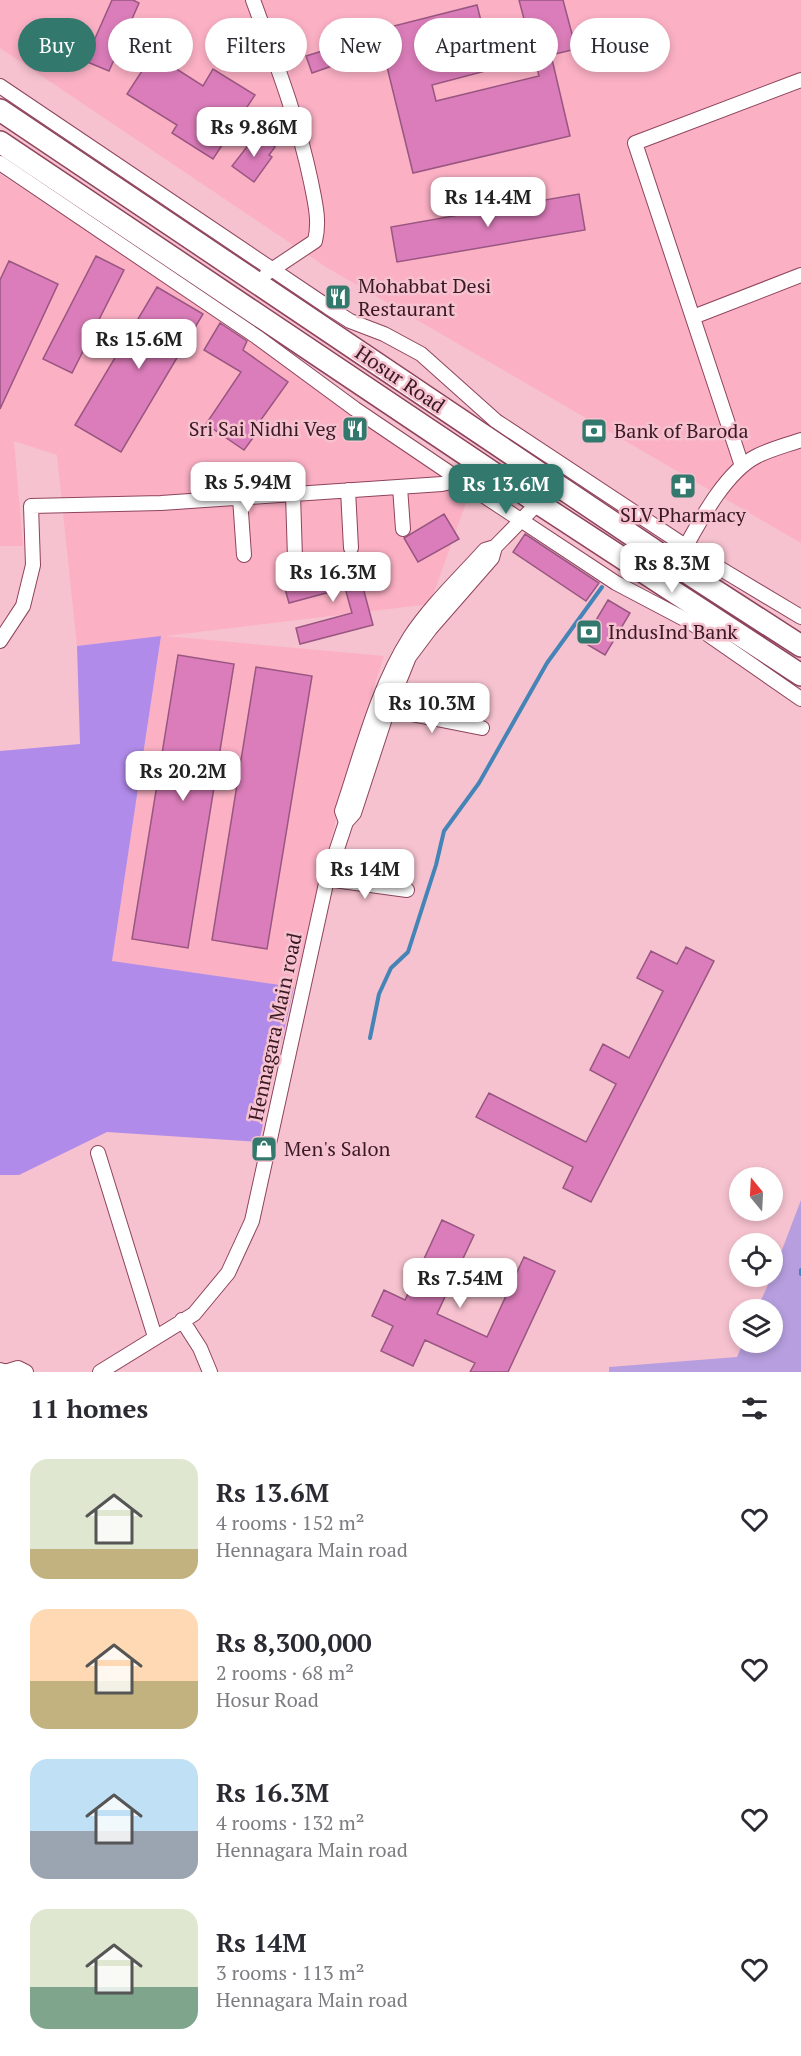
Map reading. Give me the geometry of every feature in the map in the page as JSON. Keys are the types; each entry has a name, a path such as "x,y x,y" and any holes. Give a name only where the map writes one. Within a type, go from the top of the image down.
{"highway":[{"name":"Hosur Road","path":"0,110 264,276 694,578 801,646"},
{"name":"Hosur Road","path":"0,142 538,503 801,675"}],"street":[{"path":"253,0 291,104 317,213 318,228 315,241 264,276"},
{"path":"742,466 635,143 801,80"},
{"path":"0,86 264,276 350,321 384,334 421,354 496,421 686,546 801,617"},
{"path":"0,163 257,337 355,409 460,480 616,583 690,622 801,699"},
{"path":"693,317 801,275"},
{"path":"686,546 702,517 742,466 758,456 801,440"},
{"path":"0,641 23,606 33,565 31,506 162,503 442,484 460,480"},
{"path":"400,487 403,529"},
{"path":"348,490 351,548"},
{"path":"293,494 296,558"},
{"path":"240,498 244,555"},
{"name":"Hennagara Main road","path":"100,1372 194,1314 228,1273 252,1221 327,879 346,822 354,813 383,708 415,648 492,558 495,547 538,503"},
{"path":"383,708 482,728"},
{"path":"327,879 407,890"},
{"path":"98,1153 155,1337"},
{"path":"182,1320 200,1348 210,1372"},
{"path":"0,1371 18,1368 26,1372"}],"shaded area":[{"path":"0,0 801,0 801,543 326,267 36,72 96,72 96,18 18,18 18,60 0,48"},
{"path":"0,174 473,483 430,604 165,636 384,656 354,747 294,987 112,961 161,637 77,646 57,455 14,441 23,546 0,546"},
{"path":"161,636 112,961 294,987 259,1142 107,1132 19,1175 0,1175 0,751 80,744 77,646"},
{"path":"801,1200 801,1372 609,1372 609,1367 737,1357 739,1353 783,1353 783,1299 762,1299 767,1287 783,1287 783,1247"}],"building":[{"path":"112,0 133,0 139,3 132,18 108,18 108,71 96,66 96,36"},
{"path":"519,0 563,0 570,26 570,50 558,53 558,18 524,18"},
{"path":"477,5 480,18 426,18"},
{"path":"414,21 414,72 482,72 432,85 436,101 539,76 538,72 555,72 570,136 413,173 388,72 402,72 402,24"},
{"path":"319,52 319,71 312,73 307,56"},
{"path":"141,72 181,72 203,86 211,72 218,72 255,95 213,159 172,133 177,125 127,94"},
{"path":"257,134 275,147 269,155 272,157 254,182 232,166"},
{"path":"579,194 585,230 397,262 391,227"},
{"path":"96,256 124,270 72,373 43,359"},
{"path":"9,261 58,284 0,409 0,280"},
{"path":"157,287 203,314 121,452 75,425"},
{"path":"220,323 247,341 243,350 288,382 255,428 258,431 244,450 206,424 241,372 204,350"},
{"path":"444,514 459,539 418,562 404,538"},
{"path":"525,534 599,583 586,601 513,552"},
{"path":"357,565 373,625 300,644 296,628 352,613 345,588 289,603 284,585"},
{"path":"608,600 630,613 605,655 583,642"},
{"path":"178,655 234,664 188,948 132,939"},
{"path":"256,667 312,676 267,949 212,940"},
{"path":"686,947 714,961 591,1202 563,1188 573,1167 476,1117 489,1093 586,1142 616,1084 590,1070 603,1044 629,1058 663,991 637,978 651,951 677,964"},
{"path":"442,1220 474,1235 437,1314 487,1337 524,1257 555,1271 508,1372 470,1372 475,1363 425,1340 413,1366 381,1351 393,1326 372,1316 384,1290 405,1300"}],"waterway":[{"path":"370,1038 379,994 391,968 408,952 436,865 444,831 479,783 547,663 602,587"}],"place":[{"name":"Mohabbat Desi Restaurant","path":"338,297"},
{"name":"Sri Sai Nidhi Veg","path":"355,429"},
{"name":"Bank of Baroda","path":"594,431"},
{"name":"SLV Pharmacy","path":"683,486"},
{"name":"IndusInd Bank","path":"589,632"},
{"name":"Men's Salon","path":"264,1149"}]}
